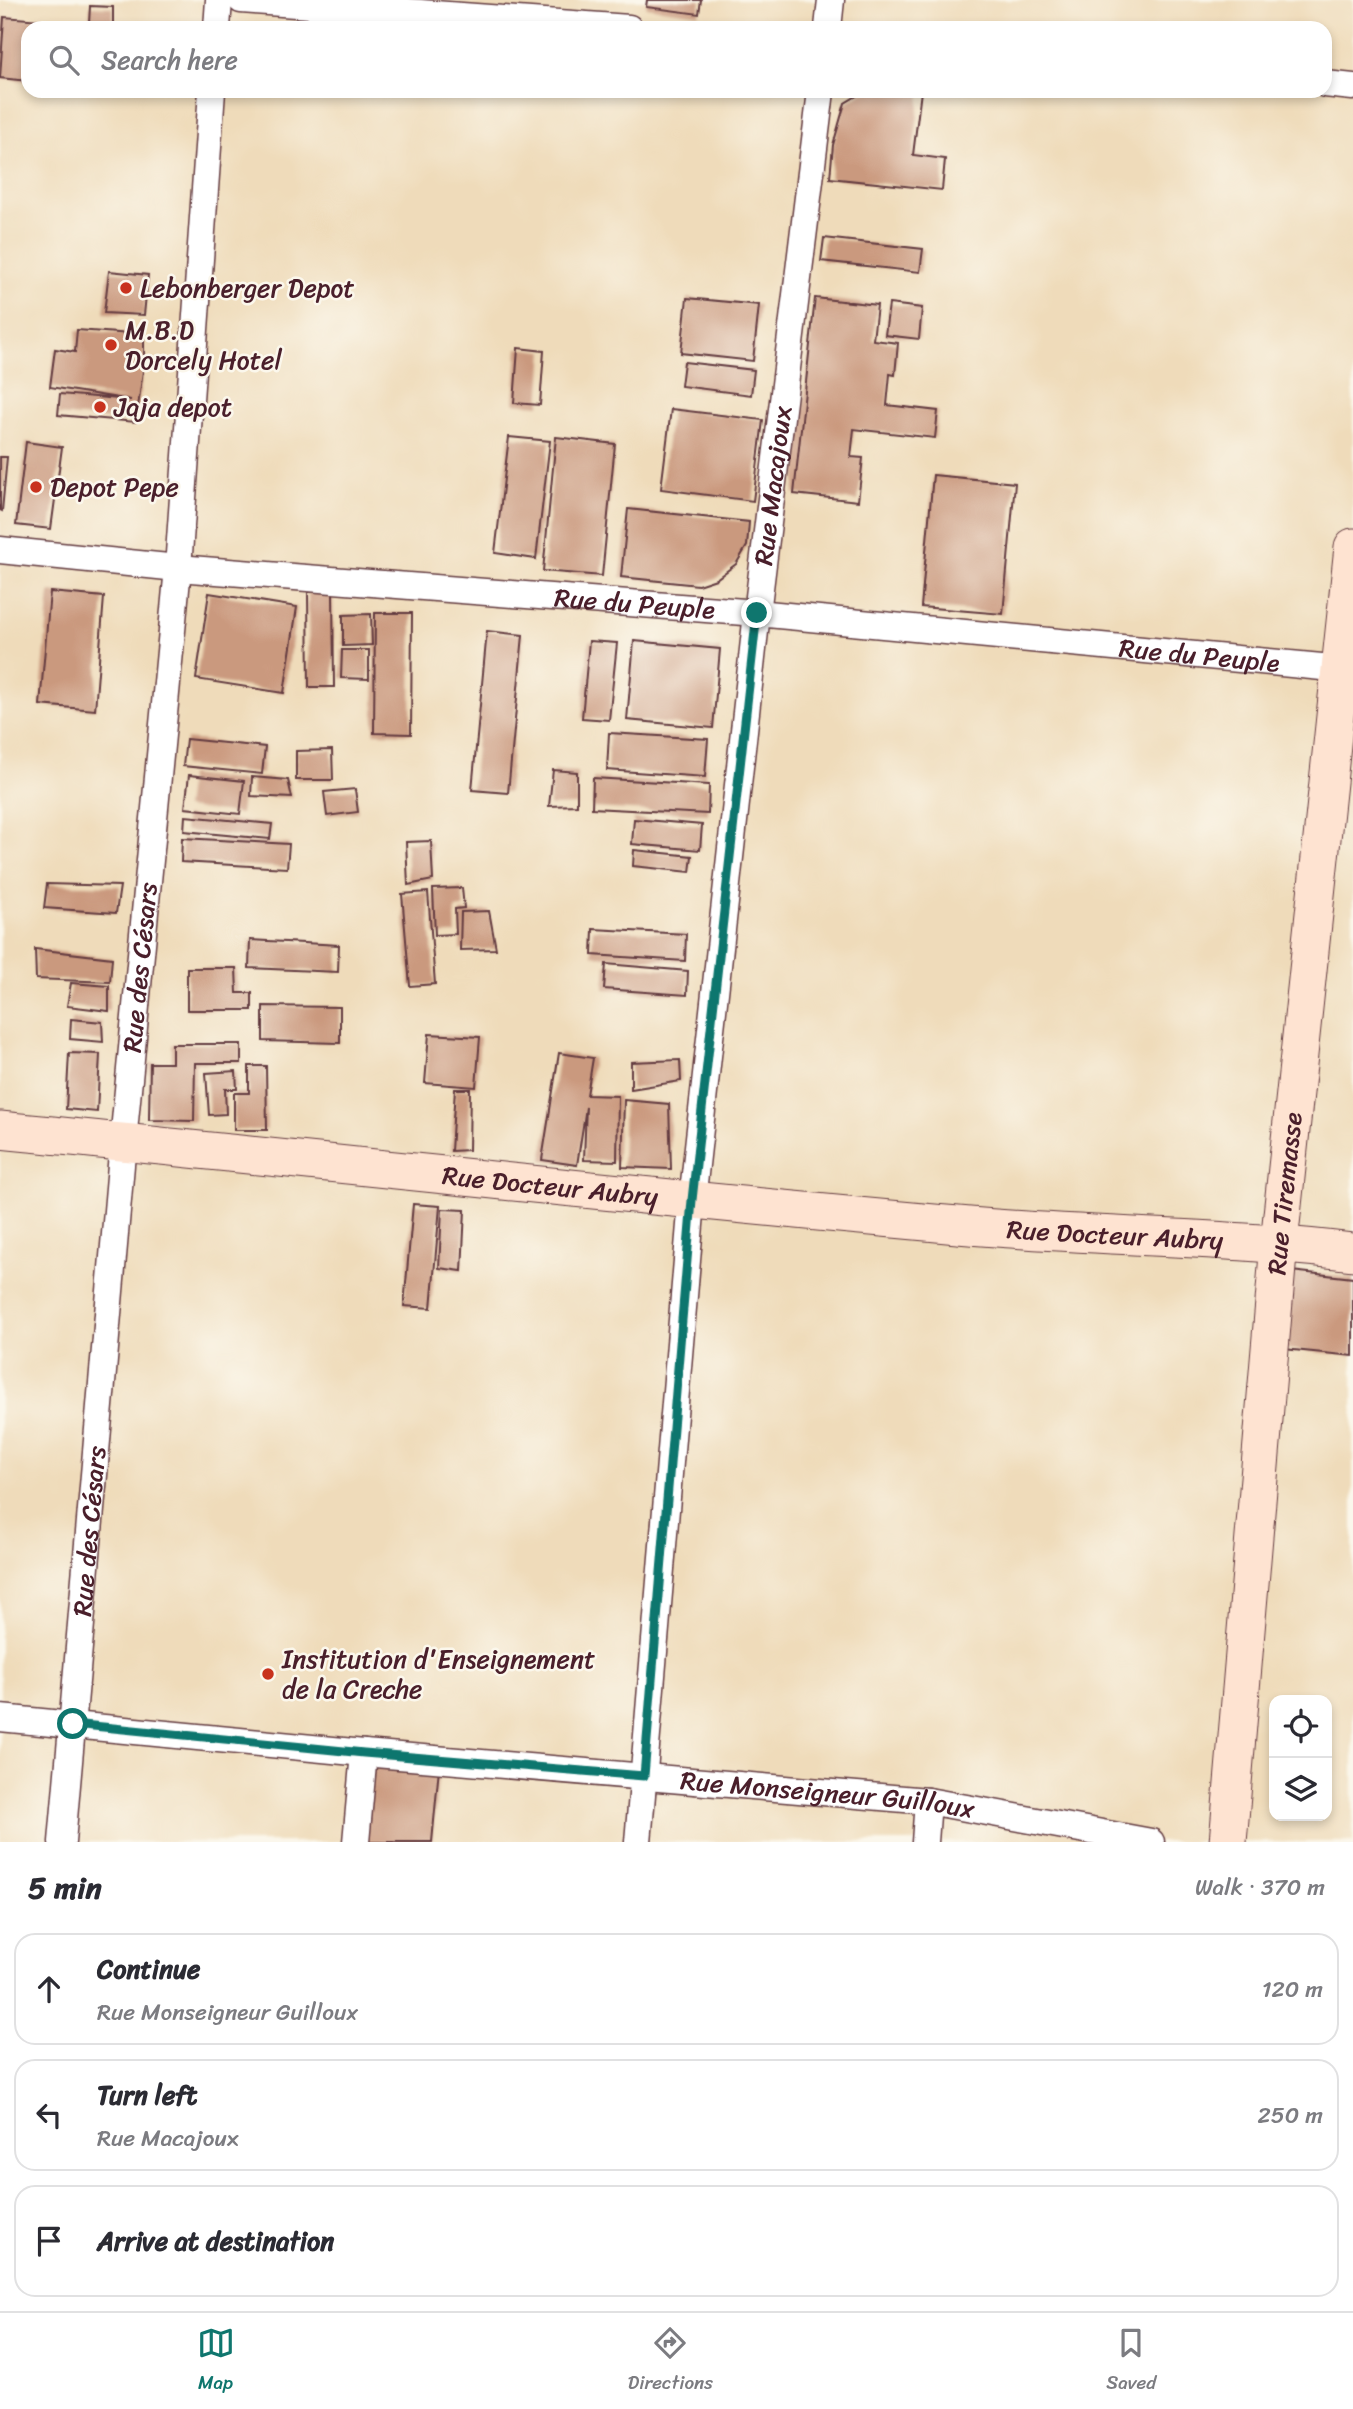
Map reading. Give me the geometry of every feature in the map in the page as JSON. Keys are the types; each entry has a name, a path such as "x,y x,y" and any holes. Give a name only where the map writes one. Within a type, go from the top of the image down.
{"street":[{"path":"218,21 219,0"},
{"path":"241,0 532,21"},
{"path":"829,21 831,0"},
{"path":"1332,85 1353,87"},
{"name":"Rue des Césars","path":"62,1842 123,1142 178,568 212,98"},
{"name":"Rue Macajoux","path":"638,1842 692,1200 757,613 820,98"},
{"name":"Rue Tiremasse","path":"1228,1842 1279,1243 1346,670 1353,548"},
{"name":"Rue du Peuple","path":"0,550 178,568 757,613 1346,670"},
{"name":"Rue Docteur Aubry","path":"0,1130 963,1226 1279,1243 1353,1252"},
{"name":"Rue Monseigneur Guilloux","path":"0,1718 364,1753 928,1801 1151,1842"},
{"path":"356,1842 364,1753"},
{"path":"925,1842 928,1801"}],"building":[{"path":"647,0 701,0 699,14 646,7"},
{"path":"90,6 113,7 113,21 89,21"},
{"path":"4,17 53,21 21,21 21,80 0,78"},
{"path":"853,98 920,98 913,155 945,159 942,190 830,178 833,145 845,103"},
{"path":"824,238 923,249 920,272 821,261"},
{"path":"109,271 148,275 144,315 104,313"},
{"path":"687,298 759,305 753,361 681,353"},
{"path":"815,298 877,305 873,340 898,343 895,375 890,374 887,405 938,411 935,438 854,429 851,457 863,458 858,501 794,494"},
{"path":"889,304 922,308 919,339 885,335"},
{"path":"77,330 144,335 144,363 136,422 58,415 60,394 131,400 50,387 55,349 75,352"},
{"path":"518,348 544,351 540,405 514,403"},
{"path":"684,362 754,370 751,395 681,386"},
{"path":"671,409 763,420 753,501 661,489"},
{"path":"509,437 550,441 536,559 495,553"},
{"path":"556,437 615,444 602,576 543,571"},
{"path":"26,442 62,447 51,529 16,525"},
{"path":"0,457 7,457 2,511 0,510"},
{"path":"933,475 1015,483 1003,614 921,607"},
{"path":"628,509 749,522 747,546 736,564 716,579 698,585 621,577"},
{"path":"50,592 104,597 95,710 40,705"},
{"path":"308,592 333,592 334,687 309,687"},
{"path":"209,593 297,607 284,693 196,679"},
{"path":"375,613 412,613 411,734 374,733"},
{"path":"371,614 372,645 343,646 343,615"},
{"path":"487,631 523,635 508,793 472,790"},
{"path":"589,641 617,643 609,720 582,718"},
{"path":"634,641 720,649 713,728 627,720"},
{"path":"342,650 369,650 369,679 341,678"},
{"path":"609,733 708,739 705,777 607,770"},
{"path":"186,739 265,747 262,774 183,766"},
{"path":"332,750 333,780 296,780 296,751"},
{"path":"553,770 577,772 577,805 549,806"},
{"path":"189,775 244,781 240,814 185,808"},
{"path":"252,777 288,780 292,798 251,796"},
{"path":"593,778 709,785 708,814 592,808"},
{"path":"355,789 358,812 327,816 324,792"},
{"path":"185,816 272,824 270,839 184,831"},
{"path":"634,819 702,825 700,850 632,844"},
{"path":"182,838 289,844 287,868 181,862"},
{"path":"431,841 433,880 408,885 406,842"},
{"path":"634,850 692,856 690,872 633,866"},
{"path":"47,884 120,886 116,913 44,908"},
{"path":"462,888 464,908 455,909 456,934 435,935 433,889"},
{"path":"428,892 435,984 410,986 402,894"},
{"path":"489,911 496,949 460,950 461,912"},
{"path":"593,929 686,934 685,961 592,955"},
{"path":"250,940 339,945 338,972 249,968"},
{"path":"35,949 112,958 110,982 36,979"},
{"path":"606,964 688,971 687,995 604,989"},
{"path":"187,968 236,968 237,993 252,993 252,1010 187,1010"},
{"path":"71,983 109,986 109,1011 67,1006"},
{"path":"263,1006 340,1007 340,1043 263,1041"},
{"path":"71,1019 102,1022 103,1042 70,1039"},
{"path":"429,1034 480,1037 476,1087 425,1083"},
{"path":"172,1044 241,1044 241,1063 195,1063 194,1121 149,1120 150,1063 172,1063"},
{"path":"69,1053 100,1054 97,1112 66,1109"},
{"path":"559,1053 593,1058 587,1095 618,1096 617,1161 584,1160 586,1107 577,1165 542,1160"},
{"path":"680,1060 681,1081 631,1089 631,1062"},
{"path":"249,1066 266,1066 267,1130 234,1130 234,1093 249,1093"},
{"path":"236,1071 237,1089 225,1089 226,1114 209,1115 206,1073"},
{"path":"455,1089 470,1089 469,1150 451,1151"},
{"path":"624,1100 669,1104 671,1169 622,1167"},
{"path":"413,1204 440,1206 431,1308 404,1306"},
{"path":"442,1209 465,1210 462,1271 439,1268"},
{"path":"1291,1271 1353,1278 1353,1356 1284,1349"},
{"path":"371,1762 439,1768 432,1842 364,1842"}],"place":[{"name":"Lebonberger Depot","path":"126,288"},
{"name":"M.B.D Dorcely Hotel","path":"111,345"},
{"name":"Jaja depot","path":"100,407"},
{"name":"Depot Pepe","path":"36,487"},
{"name":"Institution d'Enseignement de la Creche","path":"268,1674"}],"route":[{"path":"73,1724 364,1753 644,1776 692,1200 757,613"}]}
